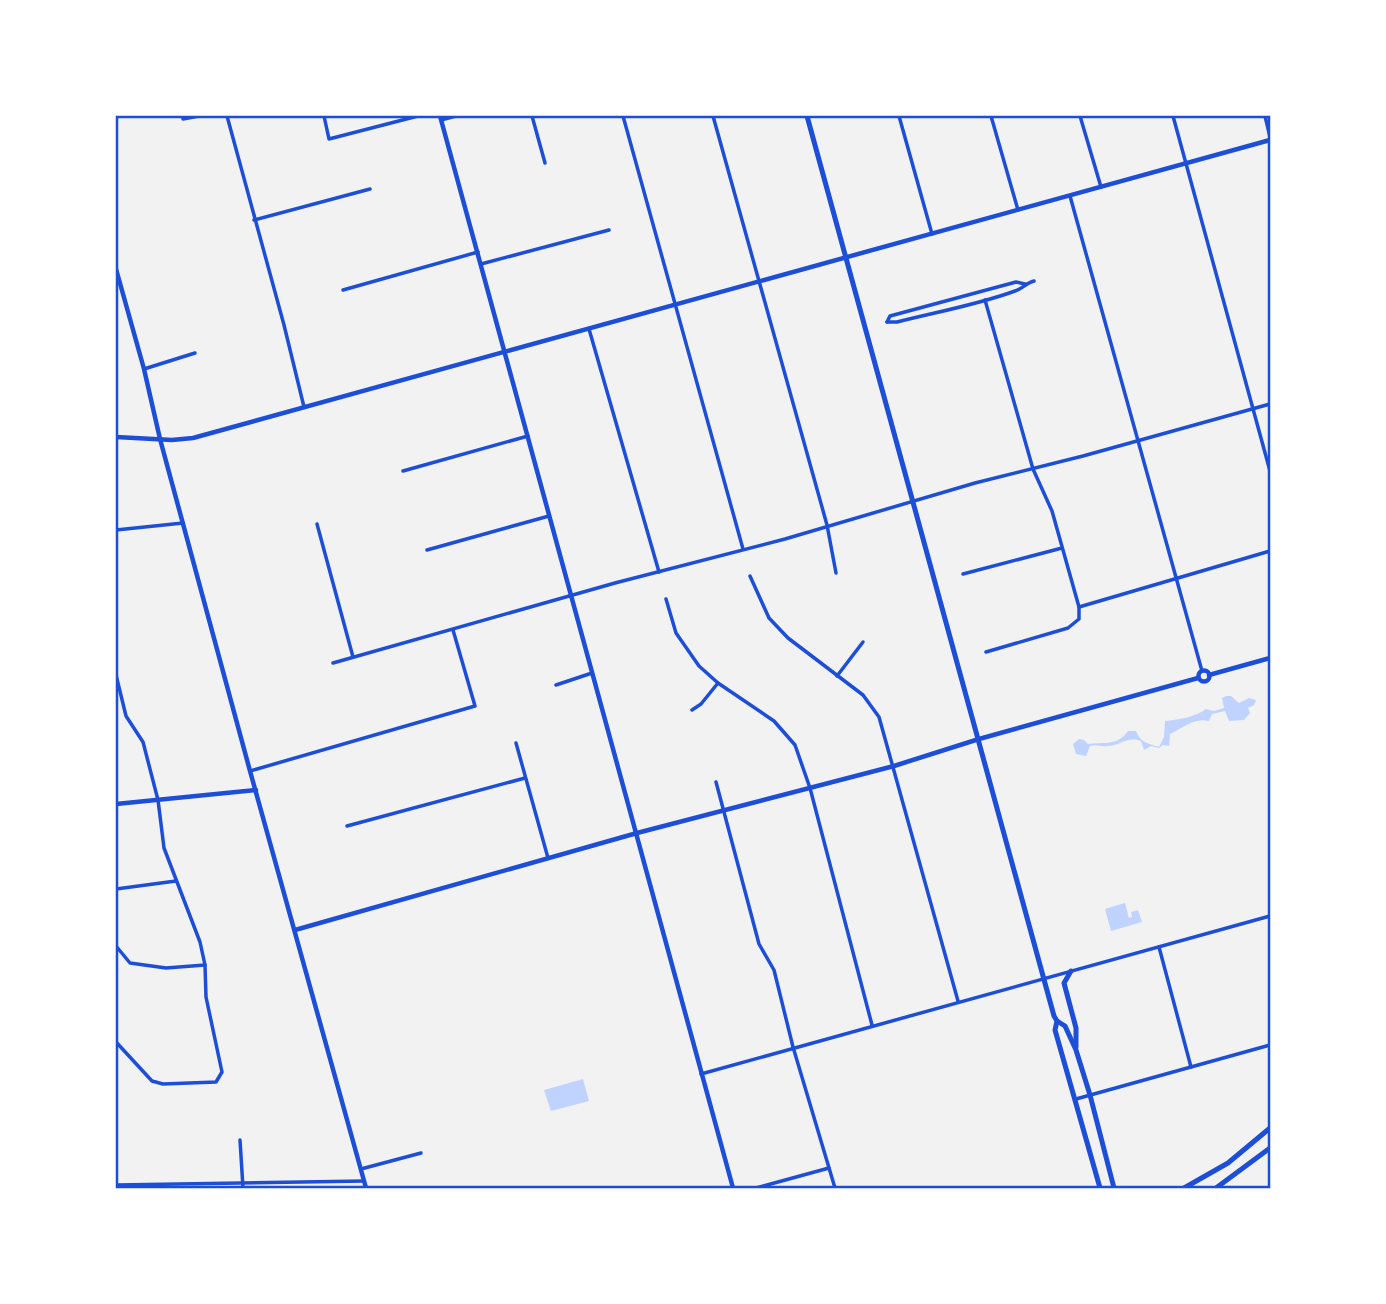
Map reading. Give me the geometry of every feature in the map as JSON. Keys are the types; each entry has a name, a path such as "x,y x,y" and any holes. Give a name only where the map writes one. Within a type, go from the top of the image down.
{"main road":[{"path":"807,116 1057,1021 1055,1030 1100,1188"},
{"path":"1071,971 1064,982 1076,1028 1076,1050"},
{"path":"1057,1021 1065,1026 1076,1050 1114,1188"},
{"path":"1184,1188 1216,1171 1270,1128"},
{"path":"1216,1188 1270,1148"}],"street":[{"path":"183,117 199,116"},
{"path":"227,116 285,325 304,407"},
{"path":"324,116 329,139 418,116"},
{"path":"456,116 440,118 733,1188"},
{"path":"532,116 545,163"},
{"path":"623,116 743,549"},
{"path":"713,116 827,525 836,573"},
{"path":"900,116 932,234"},
{"path":"991,116 1017,210"},
{"path":"1080,116 1101,187"},
{"path":"1173,116 1270,471"},
{"path":"116,438 193,438 1186,164 1270,138 1265,116"},
{"path":"254,220 370,188"},
{"path":"295,930 637,833 894,766 979,739 1198,678 1202,671 1178,577 1070,196"},
{"path":"481,264 609,230"},
{"path":"343,290 478,252"},
{"path":"116,270 250,771 366,1188"},
{"path":"1025,284 1016,282 890,316 887,321 897,322 985,300 1019,290 1034,281"},
{"path":"985,300 1032,469 1052,511 1079,607 1079,619 1068,628 986,653"},
{"path":"589,328 659,572"},
{"path":"144,369 194,353"},
{"path":"333,663 975,483 1270,404"},
{"path":"403,471 528,436"},
{"path":"427,550 550,516"},
{"path":"116,530 183,523"},
{"path":"317,524 353,657"},
{"path":"963,574 1062,548"},
{"path":"1079,607 1270,551"},
{"path":"750,576 769,618 788,638 863,695 879,717 958,1001"},
{"path":"666,599 670,617 684,646 699,666 718,683 774,721 795,745 810,788 872,1025"},
{"path":"250,771 475,706 453,631"},
{"path":"837,676 863,642"},
{"path":"1202,671 1209,675 1270,658"},
{"path":"556,685 592,673"},
{"path":"116,675 126,716 143,742 158,800 164,848 200,942 205,965 206,998 222,1072 216,1082 163,1084 152,1081 116,1042"},
{"path":"1198,678 1202,682 1206,681 1209,675"},
{"path":"692,709 701,704 718,683"},
{"path":"516,743 548,858"},
{"path":"347,826 525,778"},
{"path":"716,782 759,944 774,970 793,1047 835,1188"},
{"path":"116,804 256,790"},
{"path":"116,889 176,881"},
{"path":"701,1074 1270,916"},
{"path":"116,946 130,963 166,968 205,965"},
{"path":"1158,947 1191,1067"},
{"path":"1076,1099 1270,1045"},
{"path":"240,1140 243,1186"},
{"path":"361,1169 421,1153"},
{"path":"756,1188 829,1168"},
{"path":"116,1185 243,1186 364,1181"}],"water":[{"path":"1231,696 1239,703 1249,698 1256,700 1254,705 1248,708 1250,713 1244,720 1229,721 1225,711 1212,714 1209,721 1193,722 1170,734 1169,746 1163,745 1159,748 1151,746 1144,750 1141,741 1131,740 1112,746 1090,746 1086,756 1076,754 1073,744 1079,739 1088,744 1110,742 1120,739 1128,731 1136,731 1142,740 1159,747 1164,737 1165,721 1192,716 1206,709 1214,711 1224,708 1222,698"},
{"path":"1125,903 1129,918 1132,917 1131,912 1138,910 1142,922 1111,931 1105,909"},
{"path":"583,1079 589,1101 551,1111 544,1090"}]}
